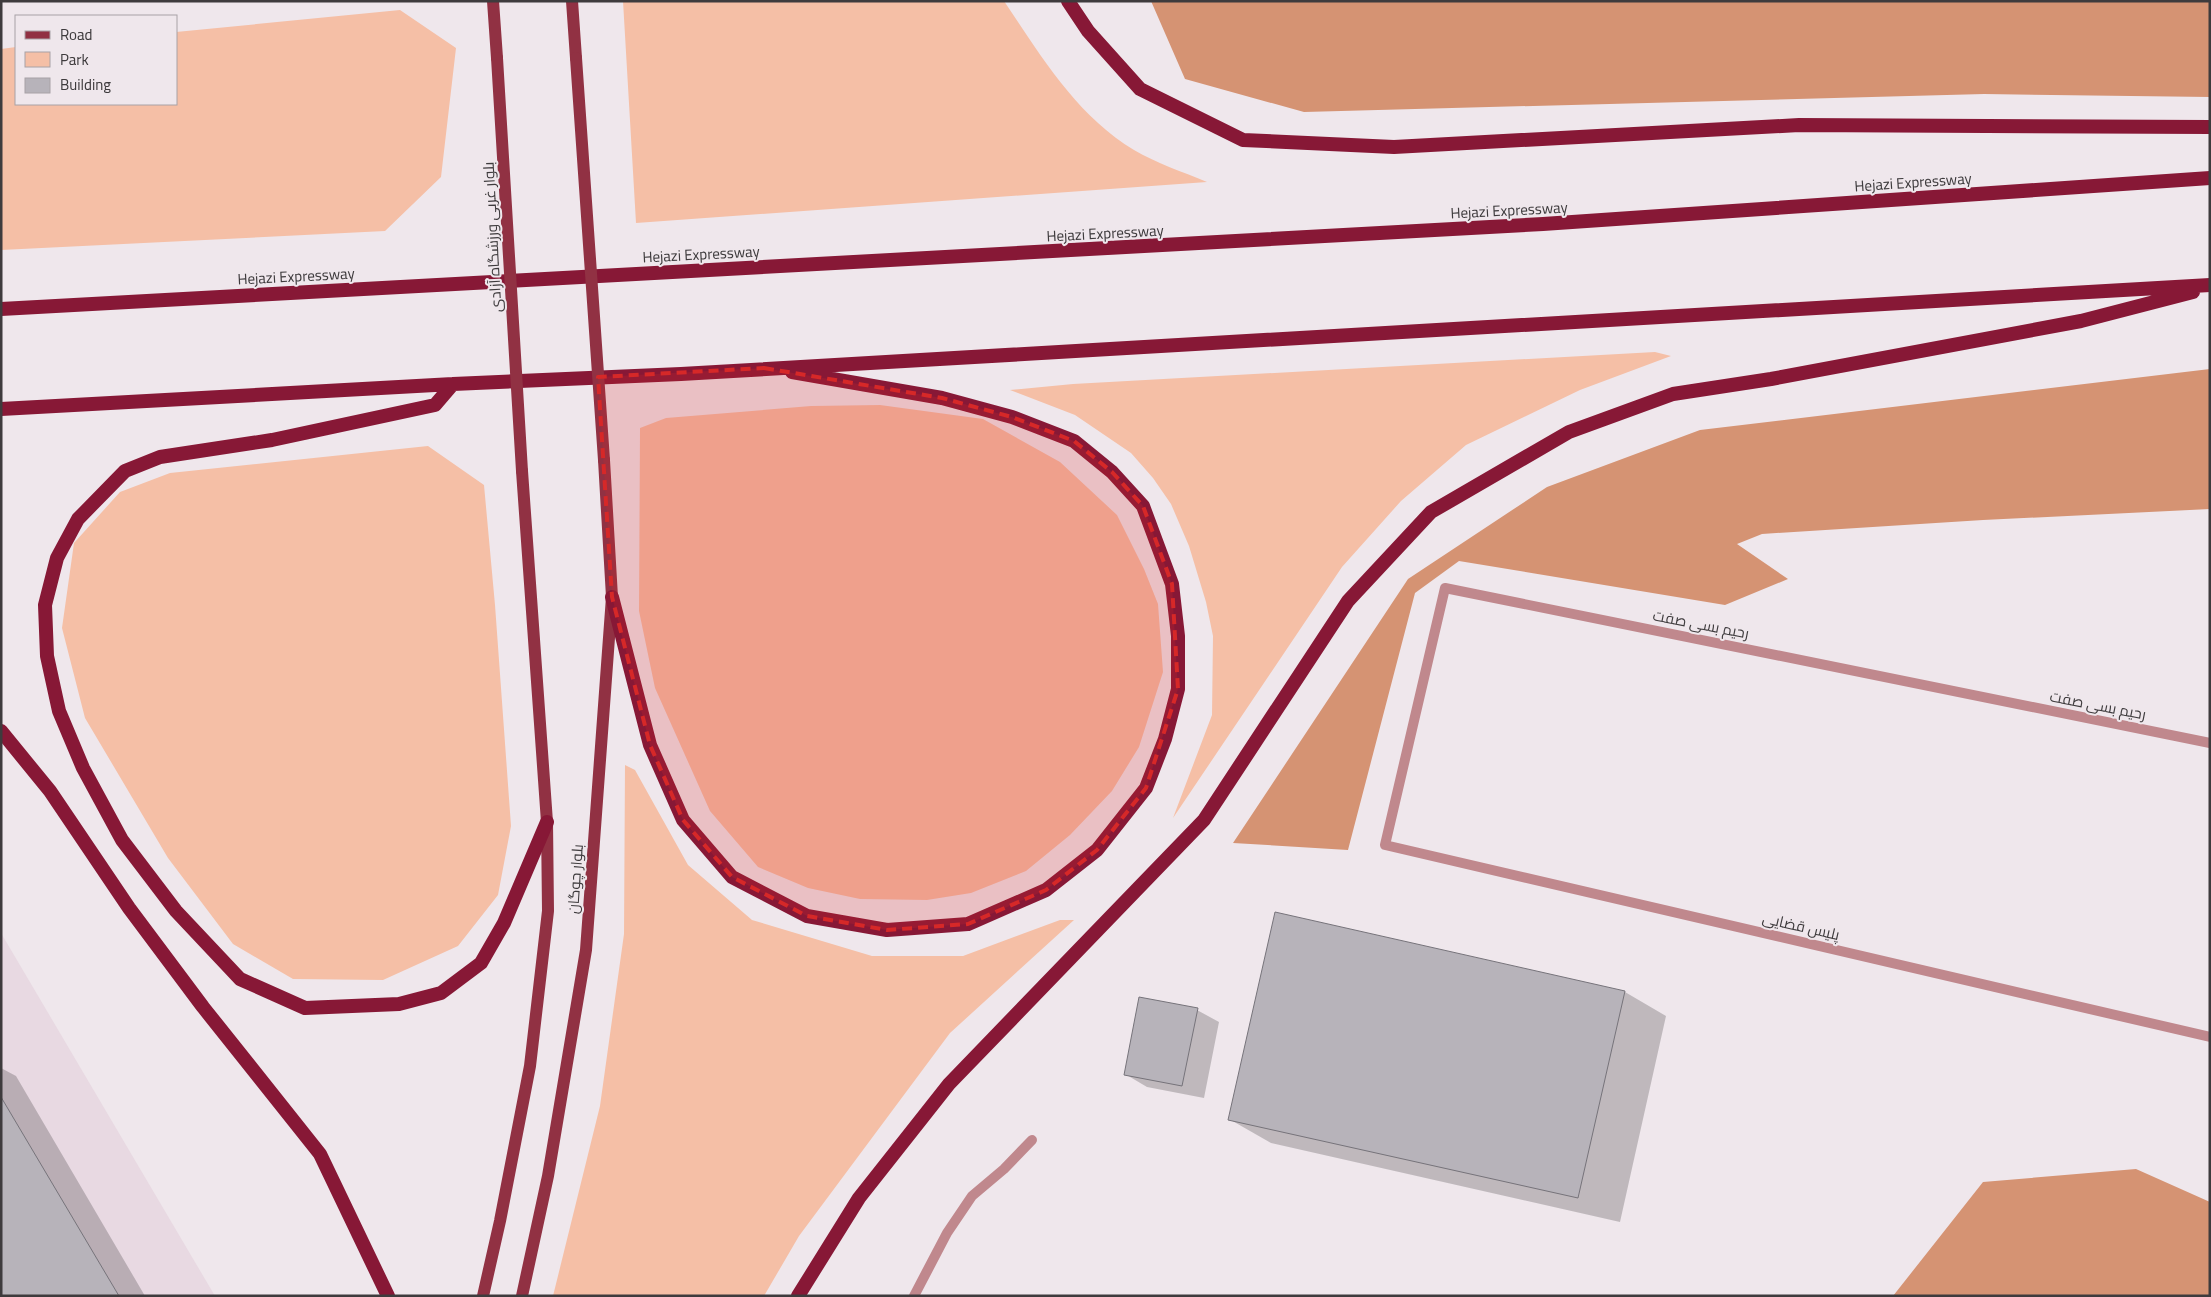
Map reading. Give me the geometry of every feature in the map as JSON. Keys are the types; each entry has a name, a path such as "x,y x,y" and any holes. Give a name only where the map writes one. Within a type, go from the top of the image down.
{"highway":[{"path":"1068,1 1088,31 1140,89 1243,140 1394,147 1799,125 2210,127"},
{"name":"Hejazi Expressway","path":"1,309 1542,224 2210,178"},
{"path":"1,409 2210,286"},
{"path":"798,1296 859,1198 949,1084 1204,820 1348,601 1431,512 1569,432 1673,394 1771,379 2082,321 2210,286"},
{"path":"612,597 650,745 683,820 732,877 807,916 887,930 968,924 1046,890 1097,850 1146,788 1165,739 1178,689 1178,636 1172,584 1142,506 1112,472 1074,441 1012,417 942,398 764,368"},
{"path":"453,384 435,405 272,440 160,457 125,471 78,519 57,558 45,605 47,656 60,712 83,768 122,840 176,911 240,979 305,1008 399,1004 416,1000 441,993 481,964 504,923 547,822"},
{"path":"1,731 50,791 129,908 203,1007 320,1154 388,1296"}],"main road":[{"name":"بلوار غربی ورزشگاه آزادی","path":"493,1 522,471"},
{"name":"بلوار چوگان","path":"522,1296 548,1176 586,950 612,597 572,1"},
{"name":"بلوار چوگان","path":"483,1296 500,1221 530,1066 548,911 547,822 522,471"}],"street":[{"name":"رحیم بسی صفت","path":"1385,845 1445,588 2210,743"},
{"name":"پلیس قضایی","path":"1385,845 2210,1037"},
{"path":"914,1296 947,1234 972,1196 1004,1169 1032,1140"}],"highlighted area":[{"path":"764,368 942,398 1012,417 1074,441 1112,472 1143,506 1172,584 1178,689 1146,788 1097,850 1046,890 968,924 887,930 807,916 732,877 683,820 650,745 612,597 598,377"}],"shaded area":[{"path":"1151,1 2210,1 2210,97 1984,94 1304,112 1185,79"},
{"path":"2210,369 2210,509 1983,520 1762,534 1737,544 1788,579 1725,605 1459,561 1415,593 1348,850 1233,843 1408,579 1547,487 1700,430"},
{"path":"1,933 215,1296 1,1296"},
{"path":"2136,1169 2210,1202 2210,1296 1893,1296 1983,1182"}],"green space":[{"path":"623,1 1004,1 1061,83 1094,120 1113,136 1142,155 1207,182 636,223"},
{"path":"400,10 456,48 441,177 385,231 1,250 1,49 15,47 15,105 178,105 178,32"},
{"path":"1655,352 1671,356 1580,390 1466,445 1401,501 1342,567 1173,818 1212,715 1213,636 1206,602 1189,546 1171,504 1153,478 1131,453 1075,415 1010,390 1073,384"},
{"path":"880,405 983,419 1060,462 1117,515 1144,569 1158,604 1163,672 1139,747 1112,791 1070,835 1026,871 971,893 927,900 860,899 808,888 758,867 710,811 655,688 639,611 640,428 666,418 811,406"},
{"path":"428,446 484,485 511,826 498,895 458,946 383,980 293,979 233,944 168,858 85,718 62,628 74,543 120,492 170,473"},
{"path":"625,765 635,770 688,865 752,920 872,956 963,956 1060,920 1074,920 950,1033 799,1236 764,1296 553,1296 600,1106 624,934"}],"building":[{"path":"1275,912 1625,991 1578,1198 1228,1120"},
{"path":"1139,997 1198,1008 1182,1086 1124,1075"},
{"path":"1,1097 119,1296 1,1296"}]}
